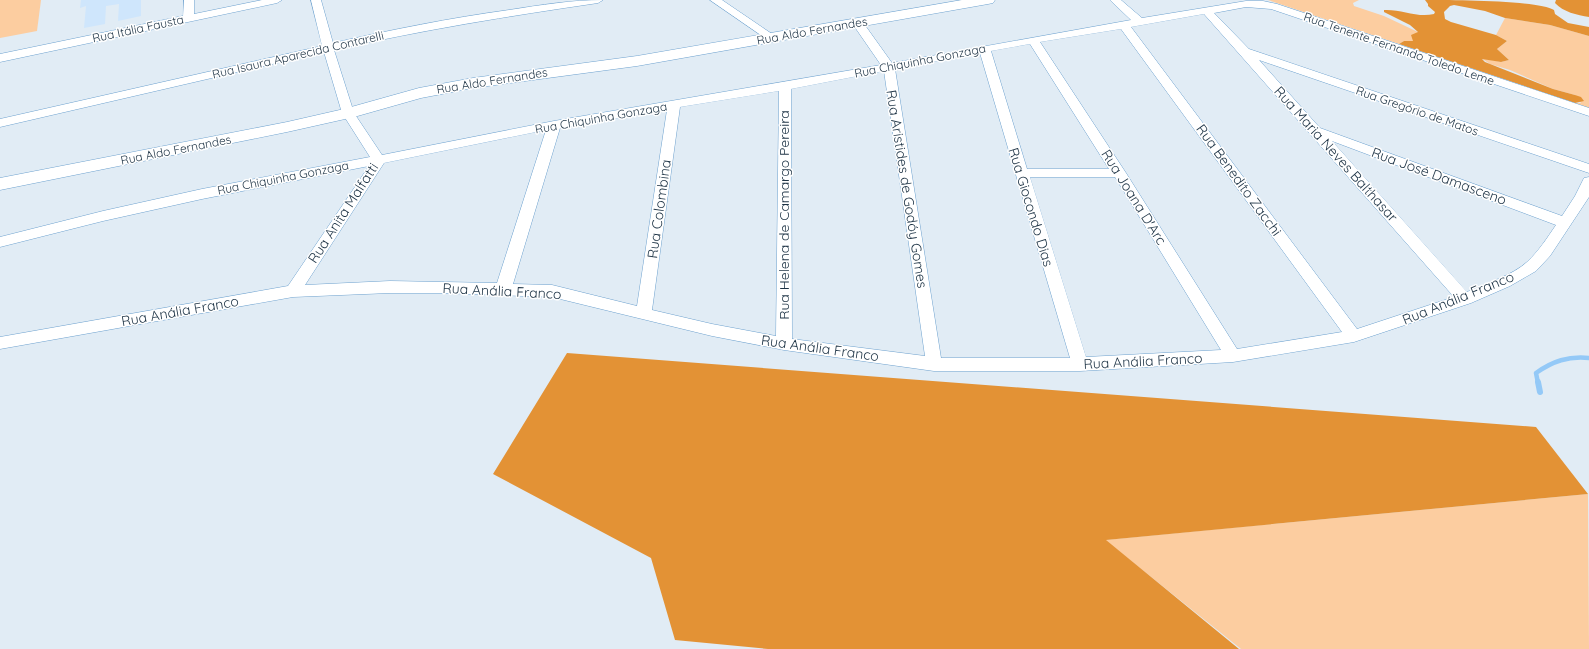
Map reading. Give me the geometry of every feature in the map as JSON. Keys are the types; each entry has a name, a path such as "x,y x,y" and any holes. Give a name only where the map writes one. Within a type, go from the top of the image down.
{"street":[{"path":"189,0 189,18"},
{"name":"Rua Itália Fausta","path":"0,58 277,0"},
{"name":"Rua Anita Malfatti","path":"293,291 379,160 348,113 328,48 316,0"},
{"name":"Rua Isaura Aparecida Contarelli","path":"0,123 402,31 460,20 598,0"},
{"path":"715,0 772,38"},
{"name":"Rua Aldo Fernandes","path":"0,184 213,142 348,113 419,93 473,83 637,61 858,23 973,1 988,0"},
{"path":"1115,0 1138,21"},
{"name":"Rua Tenente Fernando Toledo Leme","path":"1206,10 1246,4 1263,4 1273,6 1589,112"},
{"name":"Rua Chiquinha Gonzaga","path":"0,242 110,214 262,182 554,125 785,86 1138,21 1206,10"},
{"name":"Rua Maria Neves Balthasar","path":"1206,10 1465,298"},
{"name":"Rua Aristides de Godóy Gomes","path":"858,23 889,67 934,364"},
{"name":"Rua Benedito Zacchi","path":"1124,24 1354,336"},
{"name":"Rua Joana D'Arc","path":"1033,40 1119,173 1233,356"},
{"name":"Rua Giocondo Dias","path":"984,49 1080,364"},
{"name":"Rua Gregório de Matos","path":"1245,52 1589,169"},
{"name":"Rua Helena de Camargo Pereira","path":"784,344 785,86"},
{"name":"Rua Colombina","path":"644,313 674,105"},
{"path":"503,290 554,125"},
{"name":"Rua José Damasceno","path":"1314,130 1563,222"},
{"path":"1021,173 1119,173"},
{"name":"Rua Anália Franco","path":"0,344 293,291 398,287 552,291 712,330 784,344 934,364 1080,364 1233,356 1354,336 1465,298 1505,282 1531,267 1545,252 1563,222 1582,197 1589,181"}],"shaded area":[{"path":"0,0 41,0 37,31 0,38"},
{"path":"81,0 141,0 141,16 118,21 119,4 106,6 105,24 84,28 86,6 80,8"},
{"path":"1268,0 1359,0 1353,3 1354,6 1384,16 1418,32 1413,41 1404,41 1399,44"},
{"path":"1425,0 1493,1 1531,4 1554,10 1555,14 1568,23 1589,27 1589,36 1550,25 1505,18 1485,11 1454,5 1450,6 1444,12 1445,19 1451,22 1496,35 1507,41 1497,49 1509,60 1501,62 1482,59 1485,62 1553,89 1581,97 1584,101 1575,103 1399,44 1404,41 1413,41 1411,35 1418,32 1410,25 1384,12 1384,10 1421,15 1434,14 1435,12 1428,6"},
{"path":"1556,0 1589,0 1589,17 1566,11 1555,3"},
{"path":"1505,18 1550,25 1589,36 1589,108 1575,103 1581,103 1575,95 1553,89 1510,70 1490,64 1481,58 1501,62 1509,60 1497,49 1507,41 1496,35"},
{"path":"567,353 1536,427 1588,494 1106,540 1239,649 768,649 675,640 651,558 493,474"},
{"path":"1588,494 1589,649 1241,649 1105,540"}],"waterway":[{"path":"1538,383 1536,373 1548,365 1561,360 1589,358"},
{"path":"1538,382 1540,392"}]}
